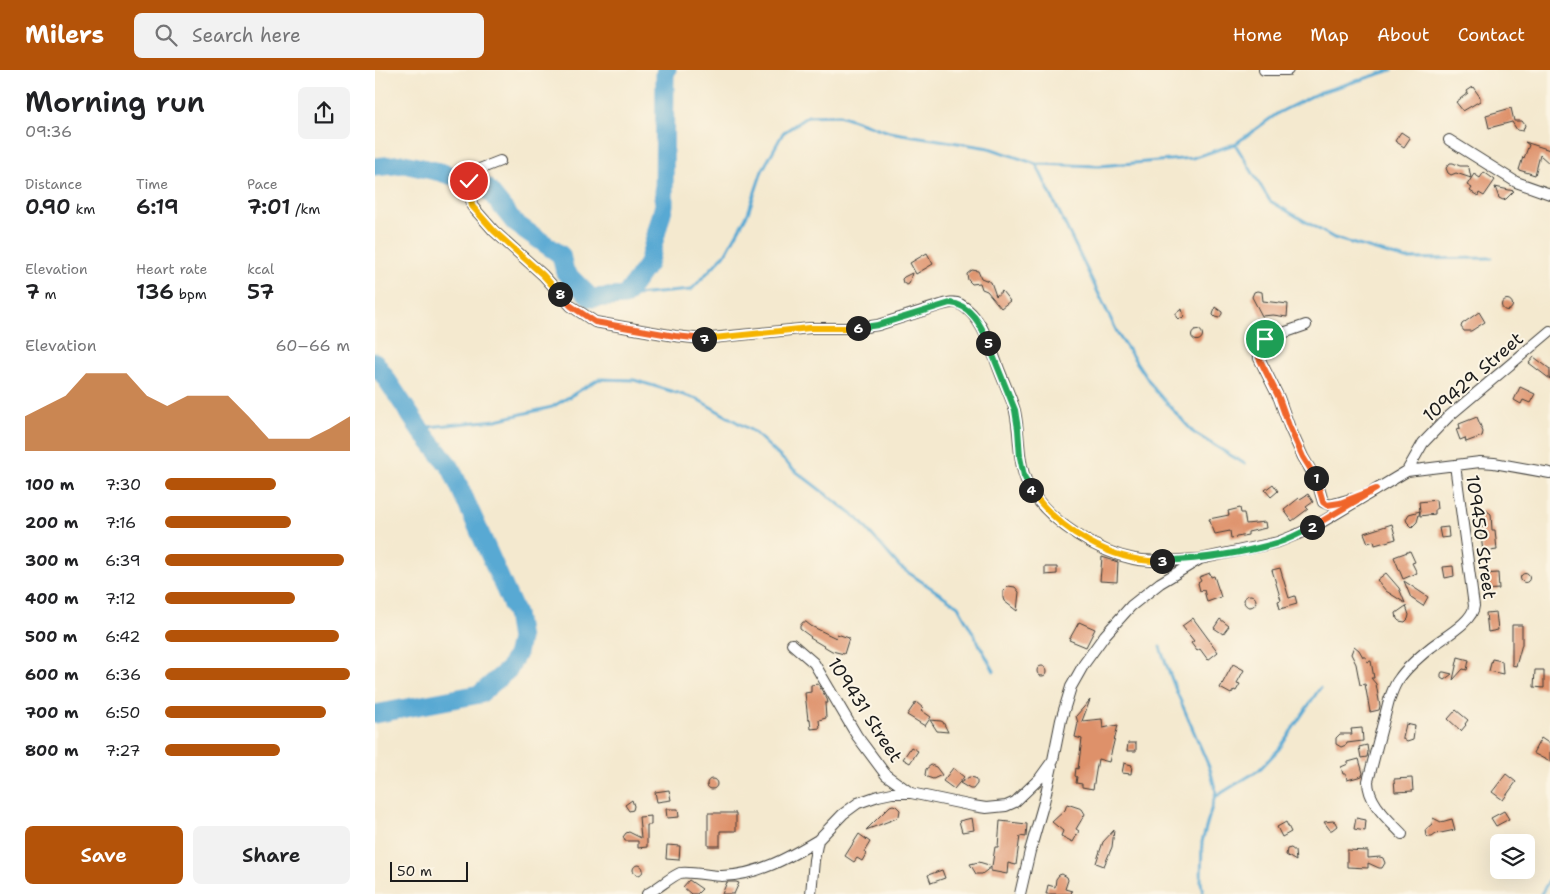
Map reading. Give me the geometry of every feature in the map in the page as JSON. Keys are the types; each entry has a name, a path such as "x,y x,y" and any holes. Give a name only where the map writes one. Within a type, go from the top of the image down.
{"street":[{"path":"1264,70 1288,70"},
{"path":"1449,140 1516,182 1550,194"},
{"path":"500,161 477,170 469,181 472,206 494,231 543,275 571,306 595,322 702,339 810,328 859,328 878,325 950,303 957,303 972,314 984,332 1015,410 1024,476 1031,491 1046,510 1062,524 1087,540 1121,555 1135,559 1158,561 1200,559"},
{"path":"1306,325 1265,339 1259,349 1259,358 1275,390 1303,457 1317,481 1323,502 1327,505 1335,504 1376,489"},
{"name":"109429 Street","path":"818,840 843,814 859,803 892,793 911,793 973,806 997,808 1015,802 1040,778 1053,760 1061,720 1071,687 1084,664 1105,635 1131,606 1161,583 1200,559 1278,542 1317,525 1407,471 1423,444 1447,417 1550,331"},
{"name":"109450 Street","path":"1407,471 1480,462 1550,473"},
{"name":"109450 Street","path":"1402,834 1375,804 1368,788 1370,771 1393,688 1406,670 1474,612 1475,606 1455,466"},
{"name":"109431 Street","path":"792,644 815,663 857,736 886,775 911,793"},
{"path":"1020,894 1053,760"},
{"path":"647,894 679,874 688,872 713,876 738,875 765,868 797,853 818,840"},
{"path":"811,894 818,840"}],"building":[{"path":"1473,87 1480,97 1480,101 1463,111 1456,102"},
{"path":"1511,108 1514,121 1522,121 1525,125 1523,131 1517,130 1512,122 1489,128 1486,115"},
{"path":"1401,132 1410,138 1404,147 1395,141"},
{"path":"1525,142 1550,150 1550,164 1540,155 1535,175 1519,170 1529,145"},
{"path":"1450,163 1467,166 1471,178 1456,173 1451,175 1448,173 1446,168"},
{"path":"1484,172 1495,180 1484,196 1479,193 1478,196 1470,191 1472,188 1467,185 1474,174 1480,178"},
{"path":"1495,187 1514,191 1503,200 1499,198"},
{"path":"927,253 933,264 916,274 910,263"},
{"path":"972,270 978,271 981,278 991,282 996,296 1002,291 1010,301 1001,308 987,291 982,289 980,283 972,284 968,280 967,274"},
{"path":"912,273 909,284 903,283 902,279"},
{"path":"1254,292 1262,292 1263,301 1288,304 1287,317 1262,316 1252,297"},
{"path":"1507,299 1513,305 1507,311 1501,305"},
{"path":"1215,307 1222,312 1219,318 1213,315"},
{"path":"1182,309 1184,317 1178,319 1176,313"},
{"path":"1479,312 1485,322 1471,331 1464,331 1461,327 1462,324"},
{"path":"1195,330 1199,330 1202,335 1201,339 1195,340 1192,337 1192,333"},
{"path":"1534,357 1550,369 1550,379 1529,363"},
{"path":"1520,387 1535,394 1530,403 1523,400 1521,404 1514,400"},
{"path":"1477,417 1483,432 1482,436 1466,442 1465,438 1460,440 1456,429 1460,428 1459,424"},
{"path":"1273,484 1278,491 1271,497 1265,490"},
{"path":"1308,494 1313,502 1306,507 1308,509 1292,521 1284,510 1299,498"},
{"path":"1436,500 1437,509 1435,509 1435,514 1420,516 1419,502"},
{"path":"1240,508 1241,513 1244,513 1246,524 1265,522 1266,528 1248,532 1248,535 1231,538 1230,531 1215,534 1209,519 1229,515 1228,511"},
{"path":"1483,510 1491,514 1492,530 1495,530 1497,550 1483,552 1480,527 1484,527 1479,514"},
{"path":"1420,511 1417,522 1412,527 1406,519 1409,514"},
{"path":"1392,524 1396,539 1375,545 1374,541 1368,543 1364,533"},
{"path":"1448,527 1449,537 1441,538 1439,528"},
{"path":"1410,551 1415,562 1412,563 1417,573 1403,579 1394,557"},
{"path":"1102,557 1118,562 1117,582 1100,581"},
{"path":"1453,566 1454,576 1445,578 1443,567"},
{"path":"1045,567 1057,567 1057,574 1045,575"},
{"path":"1280,568 1289,598 1295,596 1297,604 1280,609 1278,601 1281,600 1272,570"},
{"path":"1210,573 1211,577 1214,576 1221,597 1207,602 1204,590 1200,591 1198,583 1201,581 1199,577"},
{"path":"1386,573 1399,588 1405,603 1386,591 1377,580"},
{"path":"1498,573 1499,589 1483,590 1482,574"},
{"path":"1525,573 1530,578 1525,583 1520,578"},
{"path":"1404,581 1428,597 1423,606 1411,598"},
{"path":"1008,586 1015,587 1019,592 1017,611 1004,601 1003,591"},
{"path":"1248,595 1252,595 1256,601 1252,607 1248,607 1244,603 1244,599"},
{"path":"1406,606 1409,615 1408,619 1405,622 1399,621 1396,613"},
{"path":"1496,612 1498,630 1488,632 1486,613"},
{"path":"1193,618 1218,652 1208,660 1200,649 1197,651 1191,643 1194,641 1182,626"},
{"path":"1220,619 1229,626 1223,634 1214,628"},
{"path":"803,622 836,638 837,634 849,638 844,654 832,651 810,638 800,629"},
{"path":"1079,622 1095,629 1086,647 1069,640"},
{"path":"1512,625 1522,625 1522,644 1516,666 1512,665"},
{"path":"1354,646 1363,657 1366,657 1367,662 1371,661 1374,678 1371,678 1376,684 1379,710 1370,712 1365,684 1360,685 1356,664 1351,654"},
{"path":"1458,657 1469,660 1467,670 1463,669 1453,680"},
{"path":"1492,659 1502,661 1503,674 1489,671"},
{"path":"1233,664 1244,670 1237,683 1240,684 1236,691 1234,690 1231,694 1220,688"},
{"path":"1040,666 1044,666 1047,671 1046,675 1040,676 1037,673 1037,669"},
{"path":"1535,670 1544,670 1544,688 1534,687"},
{"path":"1442,672 1452,674 1444,680 1441,678"},
{"path":"818,684 828,703 825,703 826,718 819,720 820,728 811,729 805,693 811,692 811,685"},
{"path":"1090,700 1082,721 1102,719 1103,728 1118,725 1109,762 1098,759 1093,789 1082,787 1082,784 1076,783 1077,777 1075,776 1076,768 1078,769 1082,739 1075,737 1078,723 1076,716"},
{"path":"916,702 923,708 921,710 931,717 925,726 907,715"},
{"path":"1456,710 1468,720 1461,731 1448,719"},
{"path":"930,720 943,722 948,732 937,731"},
{"path":"1406,724 1415,726 1413,740 1407,742 1403,739"},
{"path":"1362,728 1363,741 1347,743 1341,747 1336,744 1336,738 1340,734 1352,734 1351,729"},
{"path":"1541,738 1550,744 1550,762 1533,753"},
{"path":"1128,743 1136,743 1136,751 1127,751"},
{"path":"1367,745 1367,757 1361,758 1359,747"},
{"path":"911,747 918,751 910,763 903,759"},
{"path":"1359,759 1363,773 1362,776 1347,780 1346,774 1343,774 1341,767 1348,764 1348,762"},
{"path":"1124,763 1132,765 1131,774 1122,773"},
{"path":"931,765 936,767 942,775 933,779 927,777 925,775 926,769"},
{"path":"953,768 964,777 954,789 943,781"},
{"path":"1506,774 1516,782 1503,800 1492,792"},
{"path":"969,777 975,778 977,781 973,789 960,783"},
{"path":"1412,778 1413,791 1395,792 1394,779"},
{"path":"710,779 714,779 717,784 716,788 710,789 707,786 707,782"},
{"path":"669,790 671,800 657,802 655,792"},
{"path":"632,800 633,810 629,811 625,805"},
{"path":"1067,804 1082,809 1085,814 1076,829 1079,831 1073,842 1061,836 1063,831 1052,822 1065,810"},
{"path":"893,805 900,810 897,818 866,830 890,806"},
{"path":"666,809 678,809 679,817 667,818"},
{"path":"1504,811 1509,819 1496,826 1491,818"},
{"path":"708,813 736,813 736,831 720,831 720,846 708,846"},
{"path":"651,816 651,825 647,825 647,847 638,848 638,841 625,841 623,837 629,832 641,838 639,817"},
{"path":"972,818 974,830 962,832 959,821"},
{"path":"1356,818 1366,820 1365,831 1354,829"},
{"path":"1433,818 1441,822 1452,819 1455,830 1436,834 1432,837 1426,836 1425,830 1432,824"},
{"path":"1000,821 1027,824 1026,837 1020,836 1016,865 1008,863 1007,874 991,871 991,867 982,874 976,874 970,864 979,862 992,866 995,847 998,847"},
{"path":"1333,821 1337,826 1330,830 1324,822"},
{"path":"1286,822 1291,832 1282,837 1277,827"},
{"path":"1114,830 1112,847 1104,866 1096,863 1103,842"},
{"path":"859,834 870,842 864,852 866,854 862,861 857,858 854,862 845,856"},
{"path":"667,845 680,846 679,860 666,859"},
{"path":"1291,848 1295,851 1296,861 1286,855 1287,849"},
{"path":"1347,850 1368,851 1368,858 1380,857 1383,858 1385,863 1382,868 1368,863 1368,868 1347,867"},
{"path":"636,865 640,865 643,870 642,874 636,875 633,872 633,868"},
{"path":"942,870 945,878 931,883 928,875"},
{"path":"1062,874 1068,880 1065,889 1072,891 1071,894 1046,894 1048,885 1055,887 1056,879"},
{"path":"689,880 702,889 697,894 691,894 683,887"},
{"path":"727,882 739,883 734,894 722,894"}],"waterway":[{"path":"375,167 404,164 440,172 486,187 515,223 561,255 565,272 591,298 625,296 648,264 664,205 665,73 667,70"},
{"path":"625,296 691,290 726,253 748,213 762,171 783,133 808,116 839,115 889,132 989,148 1036,164 1099,166 1193,158 1235,144 1278,113 1318,93 1392,70"},
{"path":"1235,144 1270,201 1334,238 1406,259 1492,258"},
{"path":"1036,164 1119,336 1155,390 1194,433 1245,464"},
{"path":"375,362 419,428 451,468 516,614 520,639 517,653 509,669 480,694 375,714"},
{"path":"419,428 496,420 552,407 599,379 634,380 697,399 754,432 793,469 858,519 900,567 958,606 994,671"},
{"path":"1160,647 1175,688 1210,769 1216,792 1202,842 1201,882 1203,894"},
{"path":"1215,797 1259,770 1279,749 1320,688"},
{"path":"1541,894 1550,879"}],"route":[{"path":"469,181 472,206 494,231 543,275 571,306 595,322 702,339 810,328 859,328 878,325 920,311 957,303 972,314 984,332 1009,394 1015,410 1024,476 1031,491 1046,510 1062,524 1087,540 1135,559 1158,561 1200,559 1278,542 1317,525 1376,489 1340,503 1327,505 1323,502 1317,481 1303,457 1272,382 1259,358 1259,349 1265,339"}]}
